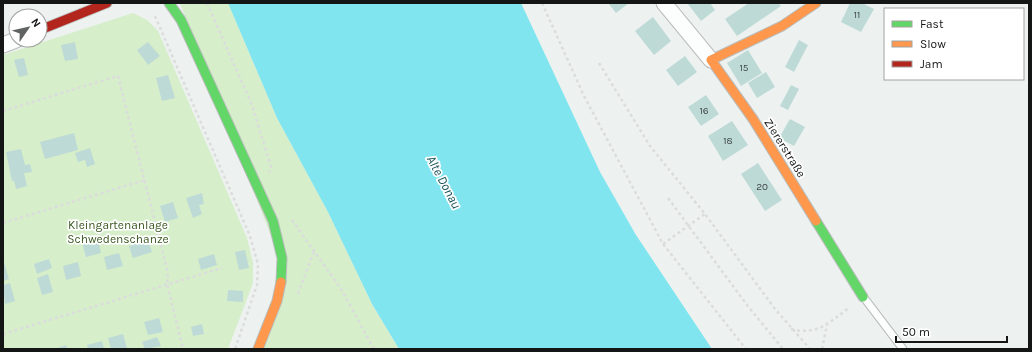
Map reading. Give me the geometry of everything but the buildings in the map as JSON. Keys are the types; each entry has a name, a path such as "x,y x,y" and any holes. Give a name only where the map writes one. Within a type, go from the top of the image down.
{"street":[{"path":"48,27 107,3"},
{"path":"169,3 181,20 273,221 278,238 282,255 281,291 258,349"},
{"path":"664,3 711,60 782,26 816,3"},
{"name":"Ziererstraße","path":"711,60 753,118 863,297"}],"lane":[{"name":"Ziererstraße","path":"863,297 903,349"}],"path":[{"path":"208,3 252,105 271,167 267,178"},
{"path":"542,3 584,96 662,244 746,349"},
{"path":"153,12 250,236 258,264 257,285 235,349"},
{"path":"599,62 650,146 705,214 791,329 810,349"},
{"path":"3,111 118,76 168,273 167,284 183,349"},
{"path":"3,223 145,180"},
{"path":"668,198 687,227 747,306 783,349"},
{"path":"288,214 341,289 374,349"},
{"path":"662,244 705,214"},
{"path":"3,334 222,268"},
{"path":"791,329 803,332 812,331 827,324 863,297"},
{"path":"822,349 827,324"}],"green space":[{"path":"180,3 228,3 277,118 328,212 372,304 399,349 262,349 287,277"},
{"name":"Kleingartenanlage Schwedenschanze","path":"133,13 147,20 158,31 247,238 253,263 253,283 228,349 3,349 3,55 25,48 48,48 48,40"}],"water":[{"name":"Alte Donau","path":"228,3 521,3 600,172 636,235 712,349 399,349 372,304 328,212 277,118"}],"traffic: fast":[{"path":"169,3 181,20 273,221 282,258 281,282"},
{"path":"816,221 863,297"}],"traffic: slow":[{"path":"816,3 782,26 711,60 753,119 816,221"},
{"path":"258,349 277,301 281,282"}],"traffic: jam":[{"path":"48,27 107,3"}]}
